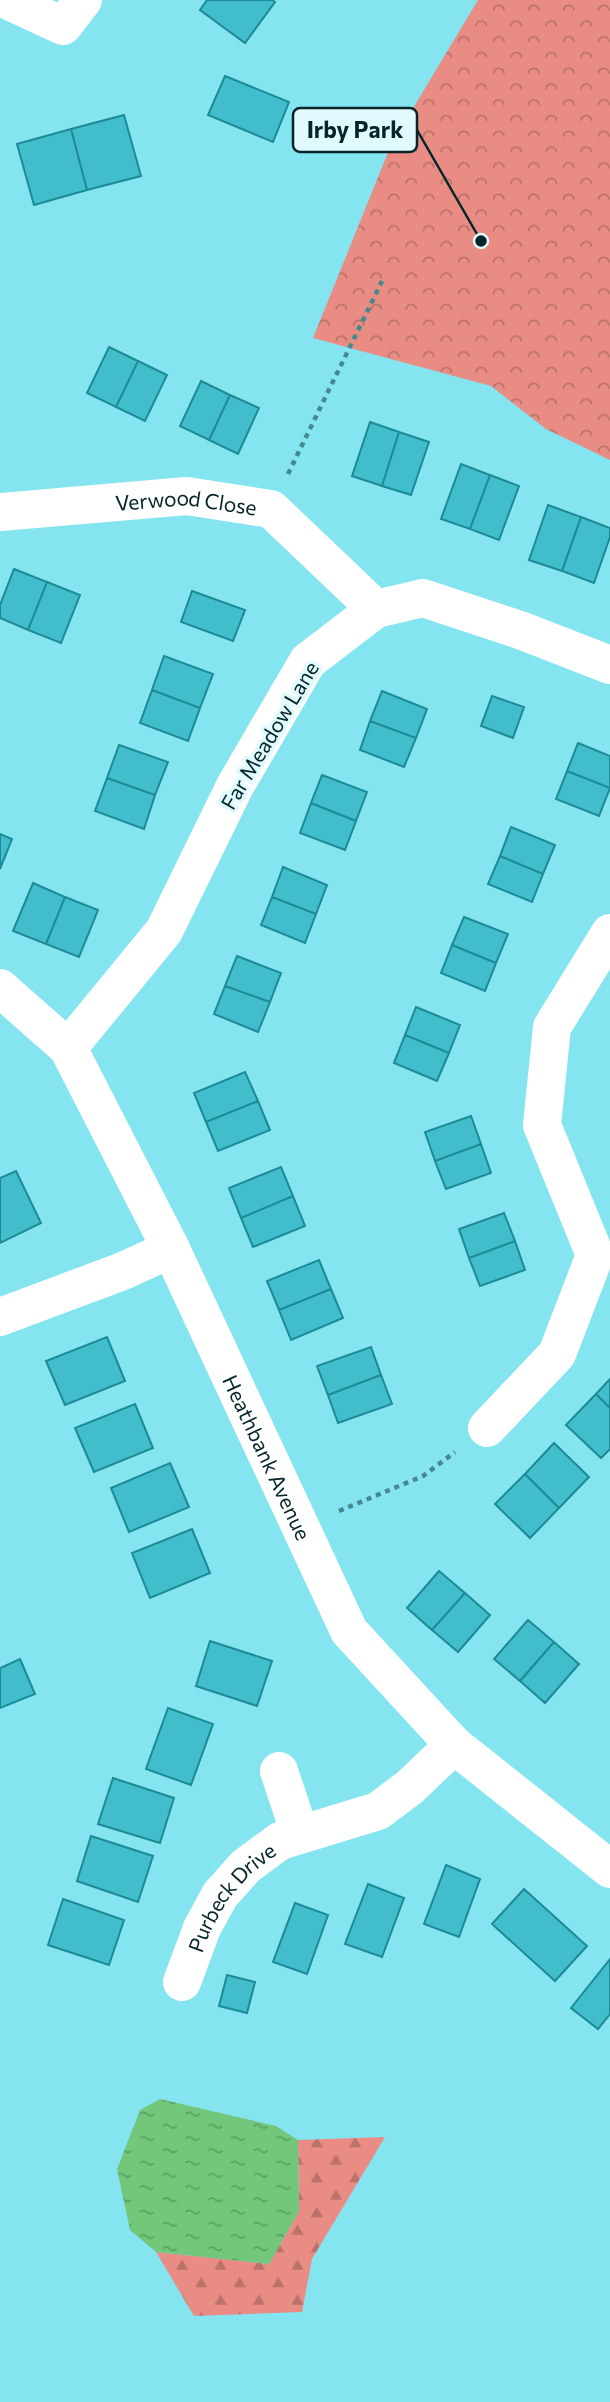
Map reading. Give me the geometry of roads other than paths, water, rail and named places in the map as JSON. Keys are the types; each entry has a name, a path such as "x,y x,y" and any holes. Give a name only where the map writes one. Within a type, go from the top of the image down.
{"street":[{"path":"7,0 73,13"},
{"name":"Verwood Close","path":"0,512 187,496 271,509 376,609"},
{"name":"Far Meadow Lane","path":"68,1048 164,931 235,786 308,661 376,609 423,598 520,629 610,665"},
{"path":"487,1428 557,1354 603,1252 542,1125 552,1027 610,933"},
{"name":"Heathbank Avenue","path":"0,989 68,1048 171,1248 349,1631 454,1745 610,1869"},
{"path":"0,1317 123,1271 171,1248"},
{"name":"Purbeck Drive","path":"182,1982 202,1928 220,1895 246,1866 280,1841 378,1811 410,1787 454,1745"},
{"name":"Purbeck Drive","path":"279,1771 300,1834"}],"water":[{"path":"160,2099 276,2126 298,2140 299,2211 269,2264 156,2252 130,2230 117,2169 140,2110"}],"place":[{"name":"Irby Park","path":"481,241"}]}
